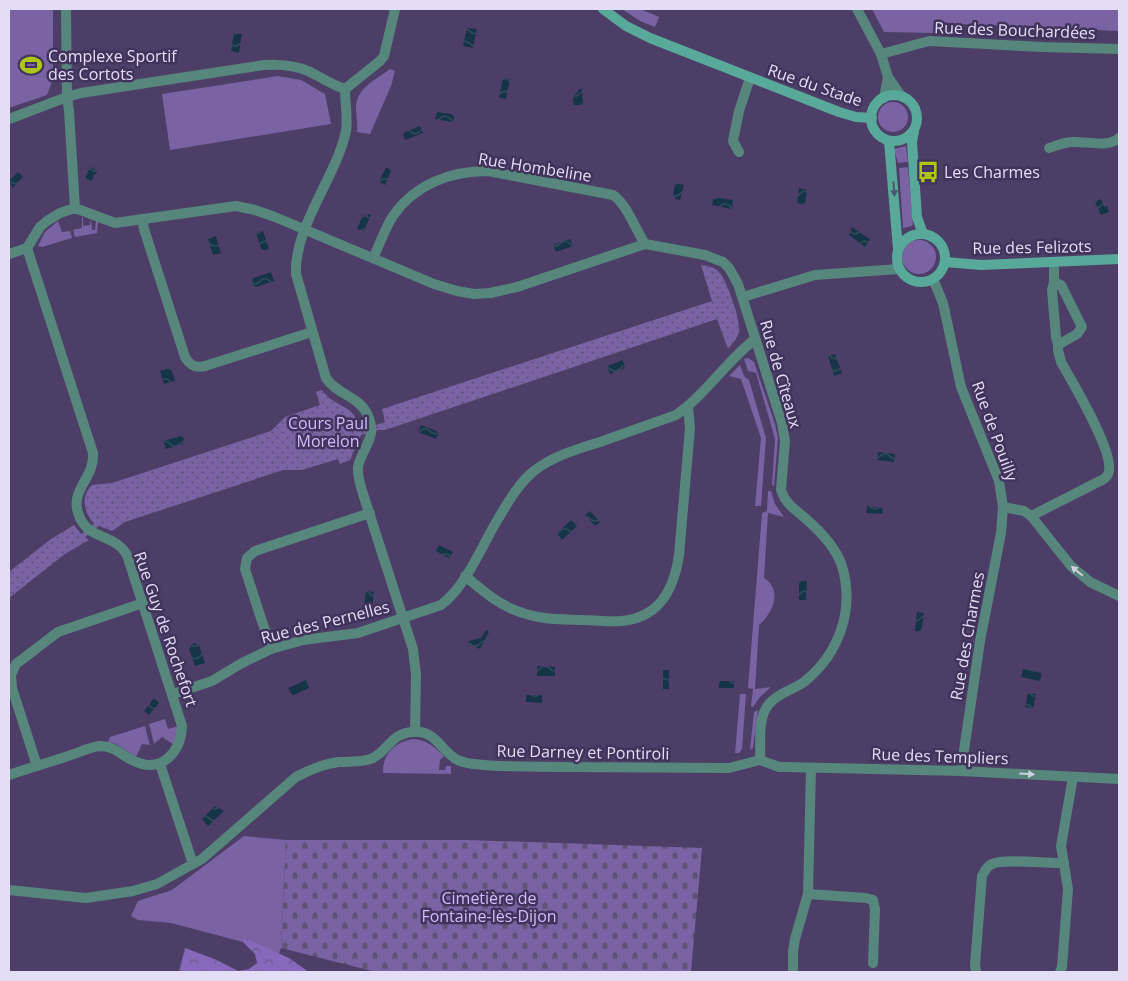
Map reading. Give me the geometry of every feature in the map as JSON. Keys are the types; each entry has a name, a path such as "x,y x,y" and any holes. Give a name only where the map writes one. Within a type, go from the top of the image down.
{"street":[{"path":"66,9 66,96 69,111 75,208"},
{"path":"345,89 384,56 395,9"},
{"name":"Rue du Stade","path":"603,9 626,26 750,78 839,112 856,117 872,118"},
{"path":"857,9 881,54 888,77 902,97"},
{"name":"Rue des Bouchardées","path":"881,54 928,41 1119,49"},
{"path":"9,119 66,96 271,64 289,65 299,68 345,89"},
{"path":"884,98 888,77"},
{"name":"Rue du Stade","path":"739,152 733,141 739,111 750,78"},
{"path":"9,890 75,898 109,896 157,884 209,853 296,777 312,769 329,764 370,759 379,754 394,739 406,733 415,732 415,661 413,649 358,472 361,457 372,429 368,414 359,402 340,392 329,382 312,332 296,274 296,257 346,131 345,89"},
{"path":"914,131 903,140 882,138 876,132 873,125 872,118 876,104 884,98 895,95 908,100 916,111 916,125 912,142 917,217 923,234"},
{"path":"1049,148 1071,142 1109,143 1119,138"},
{"path":"889,140 898,249 896,259 899,269 906,278 922,283 933,280 941,272 945,262 944,250 938,241 928,235 914,235 907,238 898,249"},
{"name":"Rue Hombeline","path":"373,258 393,216 410,197 432,182 445,176 476,171 613,195 625,206 632,224 645,244"},
{"path":"9,254 27,248 40,227 47,221 60,213 75,208 114,223 236,206 255,210 306,229 434,284 474,294 490,293 517,287 645,244"},
{"path":"142,219 186,357 195,367 206,366 312,332"},
{"name":"Rue de Cîteaux","path":"645,244 705,255 723,262 734,274 744,297 755,339 782,423 785,441 781,490 783,497 789,506 817,529 832,546 842,565 847,596 844,624 838,640 829,656 802,683 777,696 768,705 762,717 760,760"},
{"name":"Rue Guy de Rochefort","path":"27,248 93,453 93,465 77,496 79,516 89,531 114,541 124,551 180,717 182,735 175,751 160,764"},
{"name":"Rue des Felizots","path":"945,262 981,265 1119,259"},
{"path":"1054,262 1052,290 1058,350 1062,362 1103,440 1109,468 1108,473 1102,480 1031,516 1071,566 1090,582 1119,596"},
{"path":"744,297 815,275 899,269"},
{"name":"Rue de Pouilly","path":"933,280 943,303 961,387 999,482 1004,507 1024,511 1031,516"},
{"path":"1054,282 1061,285 1082,327 1077,334 1058,345"},
{"name":"Rue des Pernelles","path":"173,694 212,681 242,663 271,649 303,640 358,633 441,605 449,598 465,576 518,488 534,471 547,461 676,415 688,407 738,353 755,339"},
{"path":"465,576 499,602 521,612 544,619 622,621 644,614 659,604 670,589 680,555 690,428 688,407"},
{"name":"Rue des Charmes","path":"961,771 980,641 1001,534 1004,507"},
{"path":"271,649 245,569 246,558 255,551 370,513"},
{"path":"37,766 12,688 11,675 13,668 58,632 142,603"},
{"name":"Rue Darney et Pontiroli","path":"415,732 433,738 457,760 475,764 729,768 760,760"},
{"path":"9,775 102,746 119,751 133,761 142,764 160,764 193,864"},
{"name":"Rue des Templiers","path":"760,760 778,767 961,771 1119,779"},
{"path":"794,972 794,939 808,894 811,768"},
{"path":"1060,972 1062,967 1068,889 1061,846 1073,778"},
{"path":"976,972 982,876 985,869 991,864 1004,861 1064,864"},
{"path":"808,894 873,900 875,909 873,963"}],"green space":[{"name":"Complexe Sportif des Cortots","path":"9,9 53,9 53,79 47,95 9,108"},
{"path":"622,9 640,9 659,17 655,27 640,21"},
{"path":"872,9 1119,9 1119,31 935,23 934,33 884,32"},
{"path":"390,69 395,71 391,86 370,134 357,132 356,107 360,94 368,85"},
{"path":"278,76 301,80 325,94 331,124 170,150 162,94"},
{"path":"893,102 899,103 907,111 907,123 899,131 893,132 887,131 879,123 878,117 879,111 887,103"},
{"path":"906,146 908,162 898,163 894,149"},
{"path":"908,167 913,224 903,228 899,168"},
{"path":"82,217 83,226 90,225 91,219 92,230 95,230 96,221 98,222 97,233 75,237 73,230 82,228"},
{"path":"58,221 62,232 70,231 72,238 42,247 38,246 45,232"},
{"path":"919,240 926,241 931,245 935,250 935,264 931,269 926,273 919,274 912,273 907,269 903,264 902,257 903,250 907,245 912,241"},
{"name":"Cours Paul Morelon","path":"701,265 708,266 719,272 726,283 733,301 739,332 728,349 717,319 385,430 361,435 350,460 340,464 338,459 302,470 283,470 125,522 112,531 99,526 85,537 89,540 65,554 9,598 9,572 51,539 74,525 81,534 94,524 88,515 85,504 86,494 92,485 112,483 271,431 285,417 320,405 316,392 322,390 333,401 354,415 361,430 385,422 382,409 712,301"},
{"path":"748,358 754,362 778,438 774,486 772,485 775,439 756,373 748,371 744,359"},
{"path":"740,365 744,376 749,380 766,438 761,506 755,506 761,438 741,379 729,376"},
{"path":"768,491 771,491 775,504 784,517 768,513 764,578 773,589 774,602 772,608 759,625 755,689 771,687 753,707 751,706 753,689 748,688 762,513 767,511"},
{"path":"740,694 746,694 742,749 739,753 735,753"},
{"path":"758,710 753,748 750,750 754,712"},
{"path":"165,719 168,729 178,726 177,735 173,744 162,737 154,744 149,724"},
{"path":"145,726 150,745 142,744 136,757 116,744 108,742 110,737"},
{"path":"413,739 427,742 444,756 440,760 439,770 445,770 446,766 451,766 451,774 383,773 385,760 391,750 401,743"},
{"path":"244,836 286,840 281,948 279,954 246,939 243,942 171,923 138,920 131,916 138,901 172,890"},
{"name":"Cimetière de Fontaine-lès-Dijon","path":"286,840 468,840 702,848 691,972 376,972 281,948"},
{"path":"245,938 289,958 309,972 179,972 185,948 217,960 238,971 249,969 257,963 255,954 243,942"}],"water":[{"path":"467,28 477,29 473,48 463,46"},
{"path":"234,33 242,34 239,53 231,51"},
{"path":"503,78 510,79 506,99 499,98"},
{"path":"579,89 582,89 583,105 574,105 574,95"},
{"path":"437,112 451,114 454,116 453,122 435,119"},
{"path":"420,126 423,133 405,140 403,133"},
{"path":"90,167 96,170 97,173 91,182 85,179"},
{"path":"387,167 391,171 385,185 379,182"},
{"path":"18,172 23,177 13,188 9,181"},
{"path":"675,183 684,185 680,200 675,199 673,196"},
{"path":"799,188 807,190 805,205 797,203"},
{"path":"713,199 733,200 732,209 712,205"},
{"path":"1101,199 1104,207 1107,206 1109,212 1101,215 1095,202"},
{"path":"368,214 371,215 364,231 357,229 363,215 367,217"},
{"path":"852,227 870,239 865,247 849,235"},
{"path":"263,231 269,249 265,250 261,249 256,233"},
{"path":"216,236 221,253 213,255 208,239"},
{"path":"570,239 573,246 556,252 553,245"},
{"path":"271,272 274,281 256,287 252,284 253,278"},
{"path":"835,354 842,373 834,376 828,356"},
{"path":"623,360 625,368 610,374 607,366"},
{"path":"171,368 175,381 164,384 160,371"},
{"path":"421,425 439,432 436,439 418,432"},
{"path":"181,436 184,438 183,444 166,449 163,441"},
{"path":"878,452 895,454 894,462 877,460"},
{"path":"867,506 883,508 882,514 866,513"},
{"path":"590,511 600,522 595,526 585,515"},
{"path":"571,520 577,526 562,540 557,533"},
{"path":"439,545 453,552 449,558 436,551"},
{"path":"799,581 807,581 806,600 799,600"},
{"path":"366,591 374,592 372,608 369,611 364,607"},
{"path":"917,612 924,613 921,632 915,631"},
{"path":"486,630 489,632 480,649 467,643 468,641 481,638"},
{"path":"196,643 197,646 199,645 205,663 195,666 189,649 191,648 190,645"},
{"path":"537,666 555,667 555,676 537,676"},
{"path":"1023,669 1042,673 1040,681 1021,677"},
{"path":"663,670 669,670 669,689 663,689"},
{"path":"306,680 309,688 292,696 288,688"},
{"path":"719,681 734,681 734,688 719,688"},
{"path":"1028,693 1036,694 1033,709 1025,707"},
{"path":"526,695 542,695 542,703 526,702"},
{"path":"154,698 159,703 149,715 144,711"},
{"path":"215,806 224,811 208,826 202,819"}],"place":[{"name":"Complexe Sportif des Cortots","path":"31,65"},
{"name":"Les Charmes","path":"928,172"}]}
